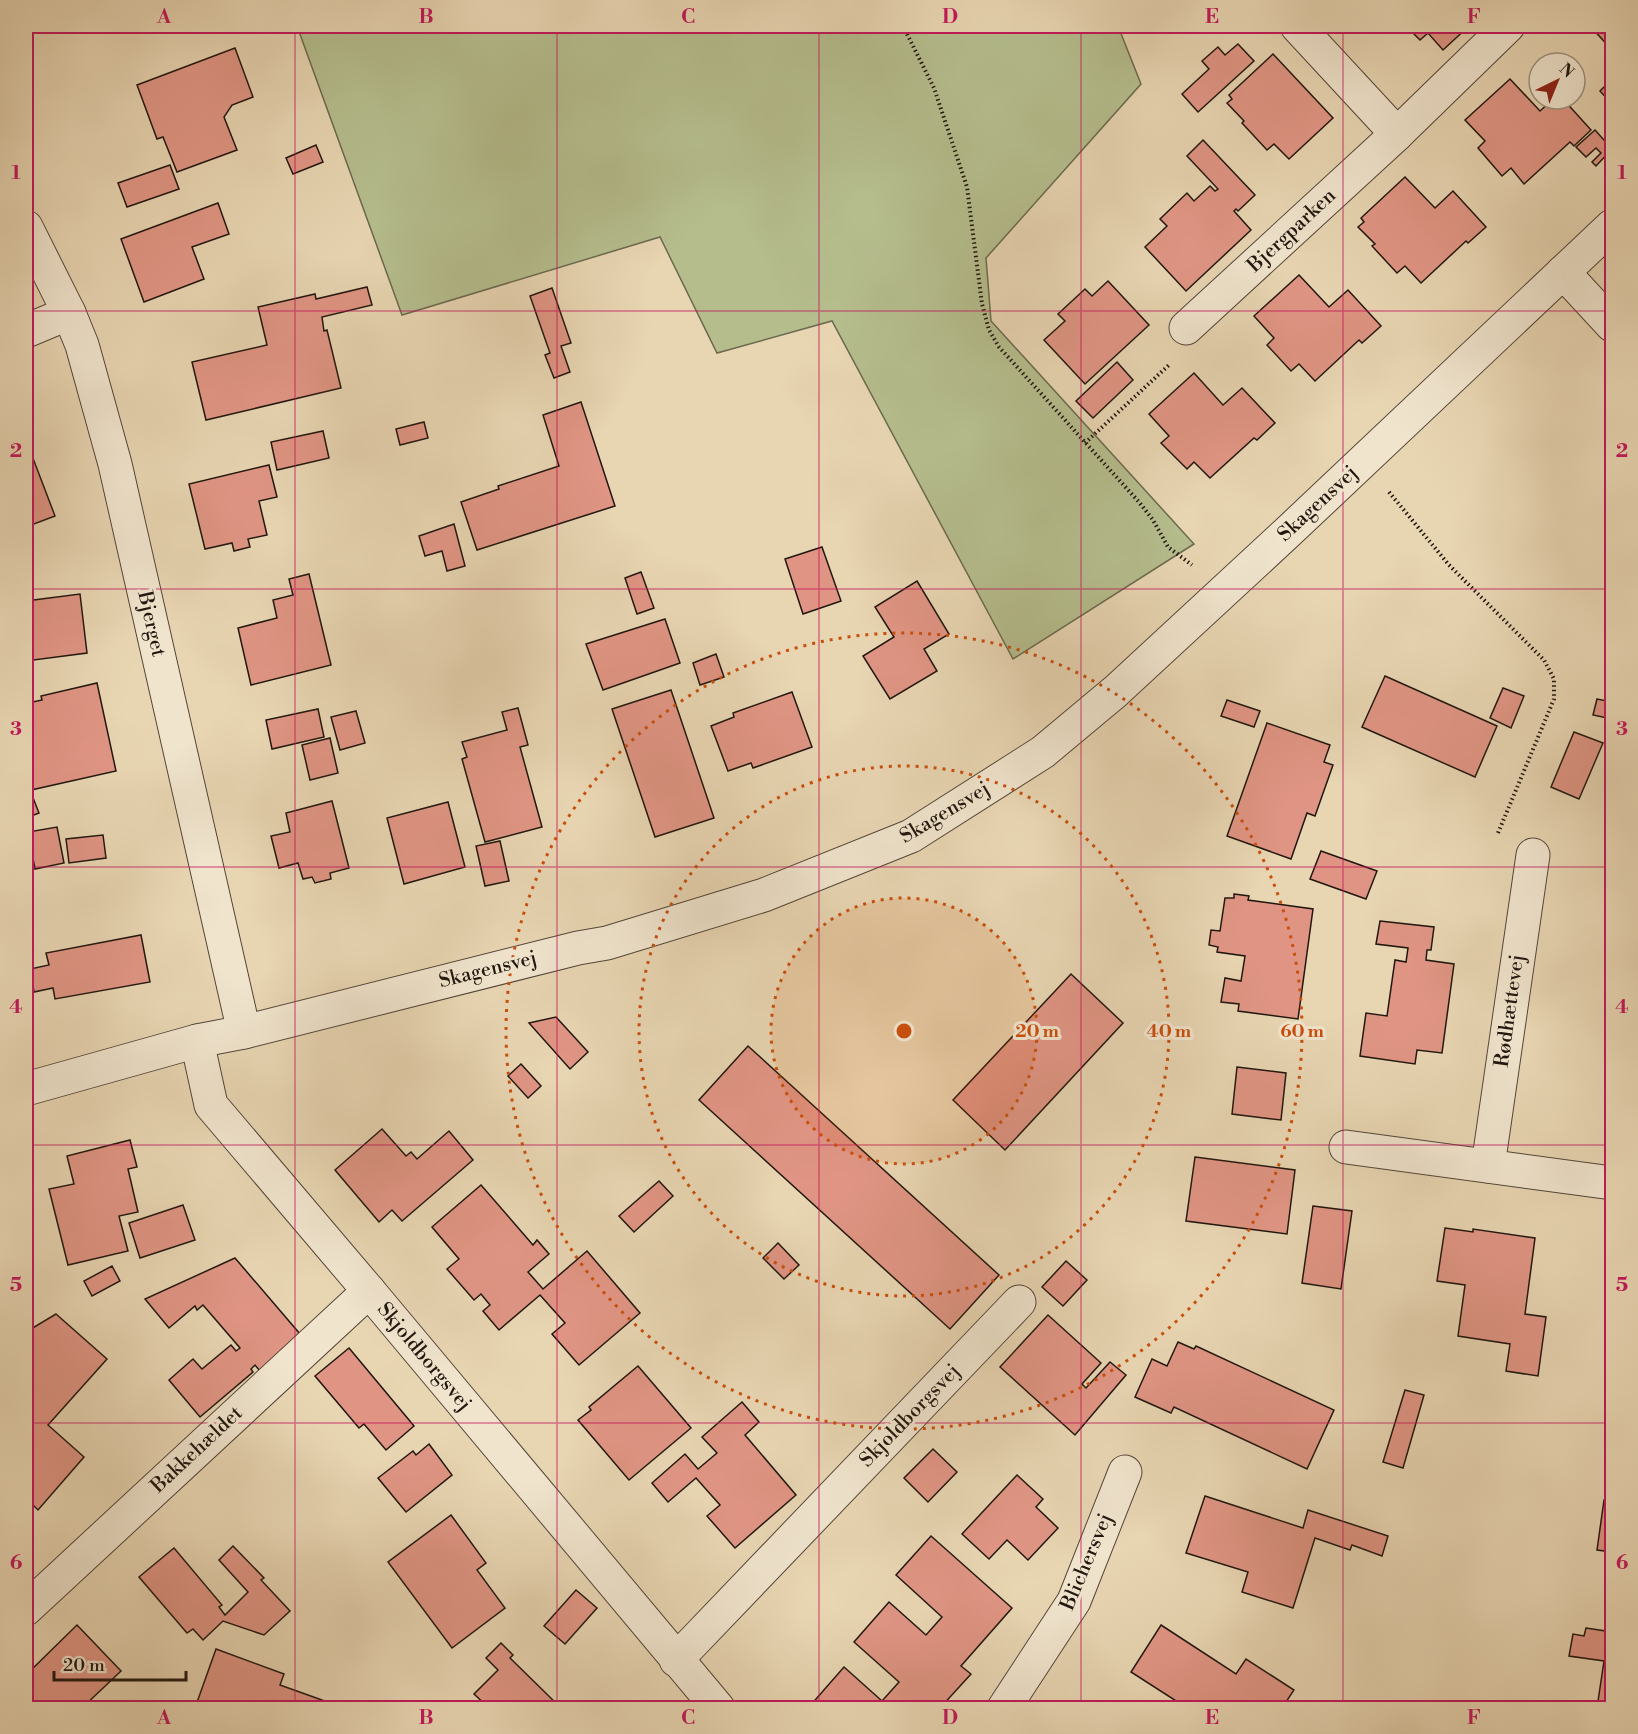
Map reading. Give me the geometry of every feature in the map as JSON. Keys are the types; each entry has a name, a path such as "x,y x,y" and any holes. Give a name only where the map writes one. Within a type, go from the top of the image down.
{"street":[{"path":"1297,26 1397,134"},
{"name":"Bjergparken","path":"1186,328 1397,134 1508,26"},
{"name":"Skagensvej","path":"26,1089 197,1041 244,1032 618,939 764,895 911,836 1043,752 1116,691 1364,462 1612,226"},
{"name":"Bjerget","path":"26,227 69,313 82,345 115,464 244,1032"},
{"path":"1563,272 1612,325"},
{"path":"26,331 69,313"},
{"name":"Rødhættevej","path":"1488,1166 1533,855"},
{"name":"Skjoldborgsvej","path":"197,1041 210,1105 718,1708"},
{"path":"1346,1147 1612,1184"},
{"name":"Bakkehældet","path":"26,1609 369,1291"},
{"name":"Skjoldborgsvej","path":"676,1660 1019,1302"},
{"name":"Blichersvej","path":"1004,1708 1074,1601 1125,1472"}],"path":[{"path":"903,26 934,88 967,187 982,303 989,330 999,347 1139,502 1173,552 1185,558 1222,592"},
{"path":"1085,443 1181,354 1186,328"},
{"path":"1364,462 1449,565 1544,660 1554,679 1554,699 1497,836 1533,855"}],"green space":[{"path":"297,26 1118,26 1141,84 986,258 991,321 1194,544 1013,659 832,321 717,353 660,237 402,315"}],"building":[{"path":"1406,26 1469,26 1443,50 1428,33 1420,40"},
{"path":"1590,26 1612,26 1612,50"},
{"path":"1238,44 1254,61 1198,112 1182,94 1209,69 1202,61 1218,47 1225,55"},
{"path":"235,48 253,97 232,105 224,117 237,150 177,172 163,137 157,139 137,85"},
{"path":"1273,54 1333,118 1289,159 1274,144 1267,150 1227,103 1232,99 1229,95"},
{"path":"1510,79 1527,97 1527,111 1574,111 1591,130 1574,146 1570,142 1524,184 1511,168 1502,176 1478,148 1485,141 1465,120"},
{"path":"1612,79 1612,104 1600,91"},
{"path":"1595,130 1612,149 1596,166 1592,162 1601,153 1596,148 1586,157 1576,147"},
{"path":"1203,140 1255,195 1238,211 1236,209 1234,211 1251,230 1186,291 1145,247 1167,226 1160,219 1187,193 1194,201 1210,186 1215,191 1218,189 1187,156"},
{"path":"316,145 323,162 293,174 286,158"},
{"path":"170,165 179,189 127,207 118,183"},
{"path":"1405,177 1435,208 1453,191 1486,227 1468,243 1466,241 1421,283 1405,266 1397,273 1372,246 1375,244 1358,227 1364,222 1361,218"},
{"path":"218,203 229,234 192,247 204,279 144,302 121,239"},
{"path":"1299,275 1329,307 1348,290 1381,326 1362,343 1359,340 1315,381 1299,364 1291,371 1267,345 1274,338 1254,316"},
{"path":"1108,281 1149,325 1085,384 1044,340 1065,321 1058,314 1085,289 1092,296"},
{"path":"367,287 372,305 322,317 341,388 206,420 192,362 267,345 258,307 315,294 316,299"},
{"path":"552,288 571,343 561,346 570,372 554,378 545,355 550,353 530,296"},
{"path":"1117,362 1133,380 1093,418 1076,401"},
{"path":"1194,373 1223,405 1242,388 1275,423 1257,440 1254,438 1210,478 1194,462 1187,469 1161,443 1169,436 1149,414"},
{"path":"581,402 615,506 477,550 461,502 499,489 498,486 559,466 543,415"},
{"path":"424,422 428,438 400,445 396,429"},
{"path":"323,431 329,458 277,470 271,442"},
{"path":"26,440 55,516 26,527"},
{"path":"269,465 277,497 259,501 267,535 248,539 250,547 234,551 232,543 205,549 189,484"},
{"path":"454,524 465,566 447,571 442,551 425,556 419,536"},
{"path":"822,547 841,601 803,614 785,559"},
{"path":"641,572 654,608 637,614 625,578"},
{"path":"309,574 331,665 251,685 238,628 277,618 273,600 293,595 289,579"},
{"path":"917,581 949,634 924,649 937,671 890,699 863,656 894,637 875,607"},
{"path":"80,594 87,653 26,661 26,601"},
{"path":"665,619 680,663 603,690 586,644"},
{"path":"716,654 724,677 700,685 693,663"},
{"path":"1385,676 1497,726 1475,777 1362,727"},
{"path":"97,683 116,771 31,790 26,765 26,736 30,735 26,706 29,706 28,703 42,700 41,696"},
{"path":"1503,688 1524,696 1511,728 1490,718"},
{"path":"671,690 714,818 655,837 612,709"},
{"path":"792,692 812,747 753,768 751,763 728,771 711,726 734,717 733,713"},
{"path":"1597,699 1612,702 1612,719 1593,715"},
{"path":"1227,700 1260,711 1254,727 1221,716"},
{"path":"518,708 528,745 520,747 542,827 485,842 462,759 467,757 462,742 507,730 502,712"},
{"path":"318,709 324,737 272,749 266,720"},
{"path":"356,711 365,743 340,750 331,717"},
{"path":"1267,723 1330,745 1324,762 1333,765 1315,816 1307,813 1291,859 1227,836"},
{"path":"1574,732 1603,743 1579,799 1551,787"},
{"path":"330,738 338,773 310,780 302,745"},
{"path":"30,790 39,813 26,818 26,791"},
{"path":"332,801 349,868 330,873 331,879 315,883 312,877 303,879 298,863 279,868 271,836 290,832 286,813"},
{"path":"448,802 465,867 404,884 387,818"},
{"path":"57,827 64,863 35,869 28,832"},
{"path":"103,835 106,858 69,863 66,839"},
{"path":"500,841 509,881 485,886 476,846"},
{"path":"1321,851 1377,871 1366,899 1310,879"},
{"path":"1234,894 1249,896 1248,900 1313,909 1298,1019 1238,1011 1239,1004 1221,1002 1225,978 1241,981 1245,956 1217,952 1218,947 1209,945 1211,930 1220,931 1225,898 1234,898"},
{"path":"1380,921 1434,927 1431,950 1427,950 1426,960 1454,964 1442,1053 1417,1050 1415,1064 1360,1056 1366,1013 1387,1016 1395,960 1406,962 1408,948 1376,944"},
{"path":"141,935 150,982 55,999 53,988 34,992 30,969 49,965 46,953"},
{"path":"1071,974 1123,1023 1005,1150 953,1100"},
{"path":"556,1017 588,1052 570,1069 529,1023"},
{"path":"748,1046 999,1275 950,1329 699,1100"},
{"path":"521,1064 541,1086 528,1098 508,1076"},
{"path":"1237,1067 1286,1073 1281,1120 1232,1114"},
{"path":"382,1129 406,1156 411,1152 417,1159 449,1131 473,1160 402,1221 392,1210 379,1222 335,1170"},
{"path":"130,1140 137,1167 128,1169 138,1212 119,1216 128,1251 68,1265 49,1189 74,1184 67,1156"},
{"path":"1195,1157 1295,1170 1287,1234 1186,1221"},
{"path":"659,1181 673,1196 634,1232 619,1216"},
{"path":"481,1185 533,1245 537,1240 549,1254 528,1272 543,1289 587,1251 640,1313 579,1365 552,1334 565,1323 540,1295 499,1330 483,1311 490,1305 481,1294 474,1300 447,1269 459,1259 432,1227"},
{"path":"183,1205 195,1240 140,1258 129,1223"},
{"path":"1313,1206 1352,1211 1341,1289 1302,1283"},
{"path":"1445,1228 1473,1232 1473,1229 1535,1238 1525,1314 1546,1317 1538,1376 1506,1371 1510,1344 1458,1336 1465,1285 1437,1281"},
{"path":"778,1243 799,1265 784,1279 763,1258"},
{"path":"235,1258 306,1341 264,1376 255,1365 251,1369 253,1372 200,1417 169,1380 193,1359 202,1369 231,1345 236,1351 240,1348 203,1305 197,1310 195,1306 169,1328 145,1299"},
{"path":"1066,1261 1087,1280 1063,1306 1042,1287"},
{"path":"112,1266 120,1281 92,1296 84,1281"},
{"path":"56,1314 107,1359 48,1425 84,1457 38,1510 26,1498 26,1332"},
{"path":"1048,1315 1101,1363 1082,1384 1086,1388 1110,1362 1126,1375 1075,1435 1000,1367"},
{"path":"1612,1318 1612,1354 1608,1354"},
{"path":"1178,1342 1194,1349 1196,1346 1334,1410 1307,1469 1174,1407 1171,1413 1135,1397 1152,1359 1167,1366"},
{"path":"349,1348 414,1426 386,1450 364,1424 359,1428 315,1376"},
{"path":"638,1366 691,1428 629,1480 578,1420 591,1410 589,1407"},
{"path":"1405,1390 1424,1395 1403,1468 1383,1462"},
{"path":"742,1402 759,1422 745,1435 796,1495 735,1548 707,1516 720,1505 696,1478 668,1502 652,1483 685,1454 698,1469 717,1453 702,1437"},
{"path":"429,1444 452,1475 406,1512 378,1478 413,1451 416,1455"},
{"path":"933,1449 957,1472 928,1502 904,1478"},
{"path":"1017,1475 1043,1499 1036,1507 1058,1528 1028,1560 1007,1540 989,1559 962,1534"},
{"path":"1205,1496 1303,1528 1308,1510 1388,1536 1382,1556 1352,1545 1350,1550 1315,1538 1293,1608 1242,1592 1248,1572 1186,1553"},
{"path":"1604,1500 1612,1501 1612,1552 1597,1550"},
{"path":"451,1515 486,1563 477,1570 505,1608 452,1648 388,1562"},
{"path":"931,1536 1012,1608 961,1666 971,1674 940,1708 809,1707 844,1667 882,1701 899,1682 854,1642 889,1602 926,1635 942,1617 896,1575"},
{"path":"233,1546 264,1578 261,1580 290,1611 264,1635 223,1621 203,1640 193,1629 187,1633 139,1577 174,1548 222,1605 219,1607 225,1615 248,1592 219,1560"},
{"path":"576,1590 597,1608 565,1644 544,1626"},
{"path":"77,1625 121,1671 82,1708 26,1708 26,1672 27,1674"},
{"path":"1161,1625 1236,1674 1246,1659 1294,1690 1282,1708 1253,1708 1248,1705 1246,1708 1187,1708 1131,1672"},
{"path":"1586,1628 1612,1632 1612,1708 1597,1708 1604,1661 1569,1656 1573,1634 1584,1636"},
{"path":"501,1643 513,1655 510,1658 561,1708 489,1708 474,1694 498,1670 486,1658"},
{"path":"216,1649 284,1674 280,1685 333,1704 331,1708 195,1708"}]}
